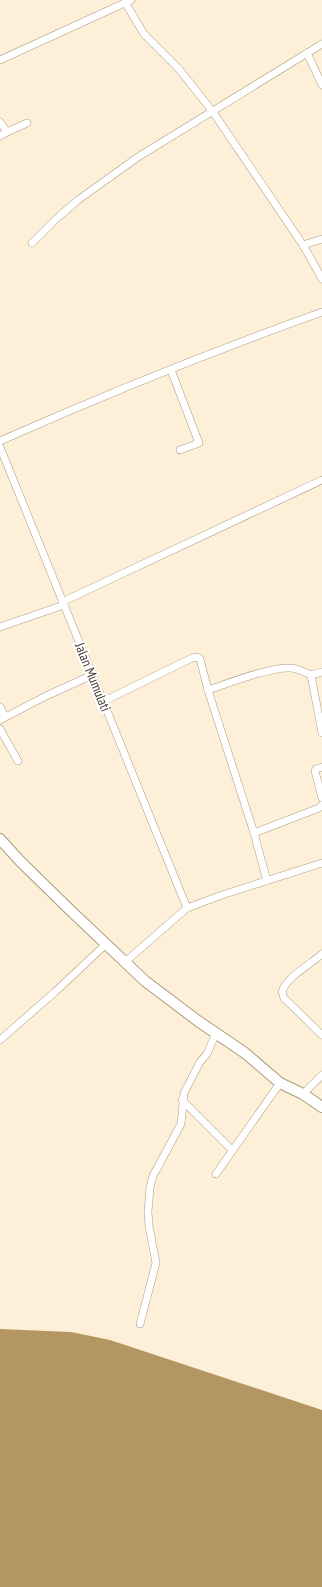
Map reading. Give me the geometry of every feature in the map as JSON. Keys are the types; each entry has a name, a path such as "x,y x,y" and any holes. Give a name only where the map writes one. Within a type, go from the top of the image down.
{"highway":[{"path":"0,839 20,861 145,981 245,1053 280,1083 303,1094 322,1107"}],"street":[{"path":"0,60 129,2 144,34 179,69 213,112 303,245 322,279"},
{"path":"32,243 72,205 138,157 322,44"},
{"path":"307,53 322,85"},
{"path":"0,122 3,134 27,123"},
{"path":"303,245 322,239"},
{"path":"0,441 244,340 322,312"},
{"path":"171,370 199,443 180,450"},
{"name":"Jalan Mumulati","path":"0,447 102,702 187,908"},
{"path":"0,627 63,603 322,480"},
{"path":"102,702 197,657 201,661 208,690 254,833 267,881"},
{"path":"208,690 264,672 283,668 292,668 311,675 322,672"},
{"path":"0,707 3,719 92,675"},
{"path":"311,675 322,733"},
{"path":"0,729 18,761"},
{"path":"322,767 316,769 315,772 322,798"},
{"path":"254,833 319,808 322,805"},
{"path":"125,962 187,908 222,895 322,863"},
{"path":"0,1040 55,992 105,944"},
{"path":"322,954 291,978 284,985 282,992 284,998 322,1035"},
{"path":"140,1324 156,1263 148,1219 150,1187 154,1172 181,1124 182,1100 186,1089 200,1062 207,1054 216,1033"},
{"path":"303,1094 322,1075"},
{"path":"216,1174 280,1083"},
{"path":"182,1100 232,1150"}],"shaded area":[{"path":"0,1329 71,1332 110,1340 322,1410 322,1587 0,1587"}]}
